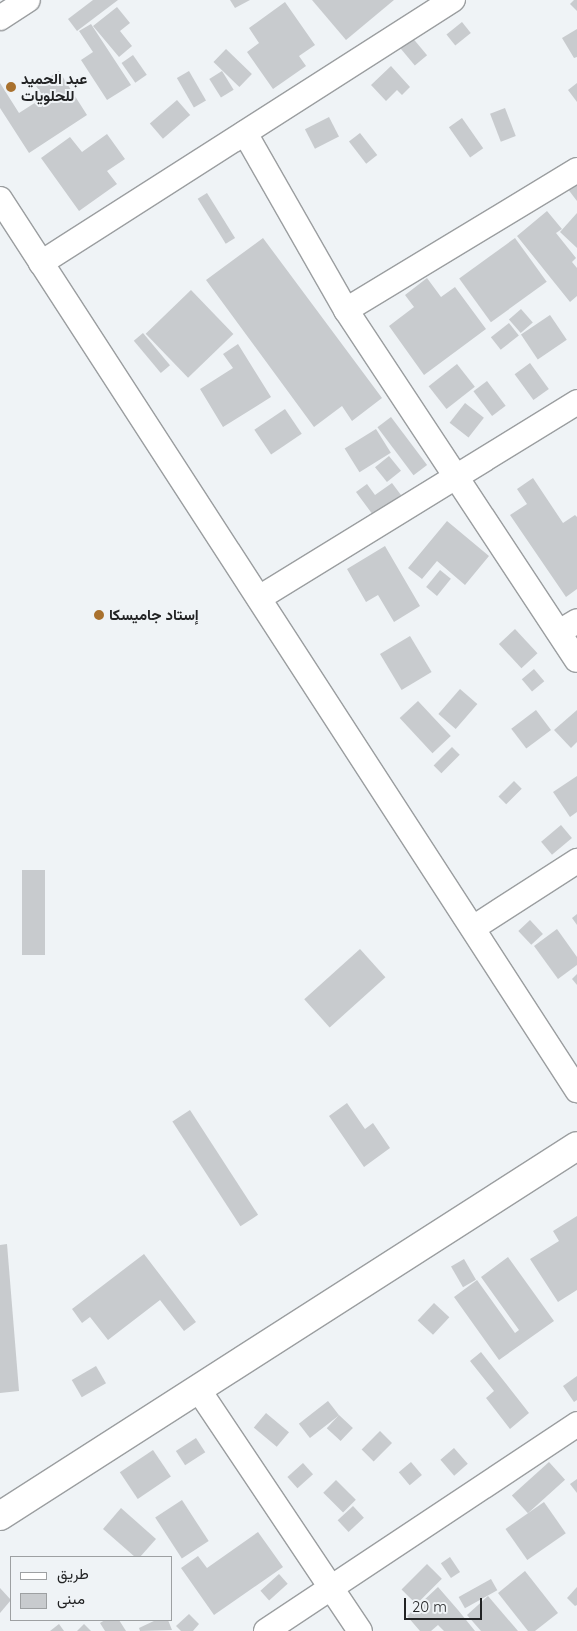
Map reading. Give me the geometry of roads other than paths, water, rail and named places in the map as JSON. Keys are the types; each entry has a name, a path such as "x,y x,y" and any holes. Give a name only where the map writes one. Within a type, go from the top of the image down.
{"street":[{"path":"0,18 28,0"},
{"path":"41,263 245,133 441,3"},
{"path":"245,133 346,310 455,478 568,627 577,660"},
{"path":"346,310 577,170"},
{"path":"0,199 577,1090"},
{"path":"258,598 577,402"},
{"path":"473,928 577,861"},
{"path":"0,1516 577,1146"},
{"path":"198,1389 360,1631"},
{"path":"266,1631 577,1424"}],"place":[{"name":"عبد الحميد للحلويات","path":"11,87"},
{"name":"إستاد جاميسكا","path":"99,615"}]}
